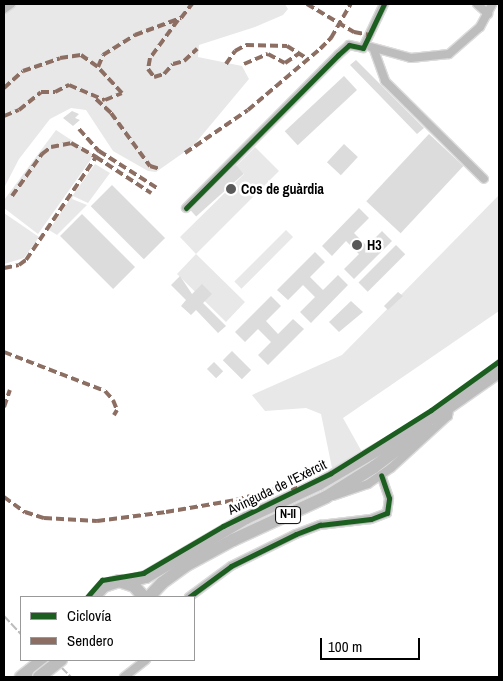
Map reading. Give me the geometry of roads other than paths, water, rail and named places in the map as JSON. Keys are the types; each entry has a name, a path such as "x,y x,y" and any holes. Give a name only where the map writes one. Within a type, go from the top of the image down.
{"main road":[{"name":"Avinguda de l'Exèrcit","path":"127,582 146,578 246,518 319,484 439,414 499,372"},
{"name":"Avinguda de l'Exèrcit","path":"151,596 162,583 205,555 326,497 425,429 439,414"},
{"name":"N-II","path":"95,596 107,584 127,582"},
{"path":"127,582 143,596"},
{"path":"22,676 42,661"},
{"path":"39,677 60,661"}],"street":[{"path":"4,9 11,4"},
{"path":"365,46 384,4"},
{"path":"477,4 488,14"},
{"path":"186,208 349,45 365,46 374,50 411,58 449,54 480,27 492,4"},
{"path":"374,50 385,81 484,179"},
{"path":"326,497 368,484 381,475 448,416 450,406"},
{"path":"381,475 385,493"},
{"path":"190,596 231,566 296,534 320,525 346,519 371,519 387,513 389,498 385,493 368,484"},
{"path":"124,677 145,661"}],"railway":[{"path":"4,616 20,633"},
{"path":"55,661 71,677"}],"place":[{"name":"Cos de guàrdia","path":"231,189"},
{"name":"H3","path":"357,245"}]}
